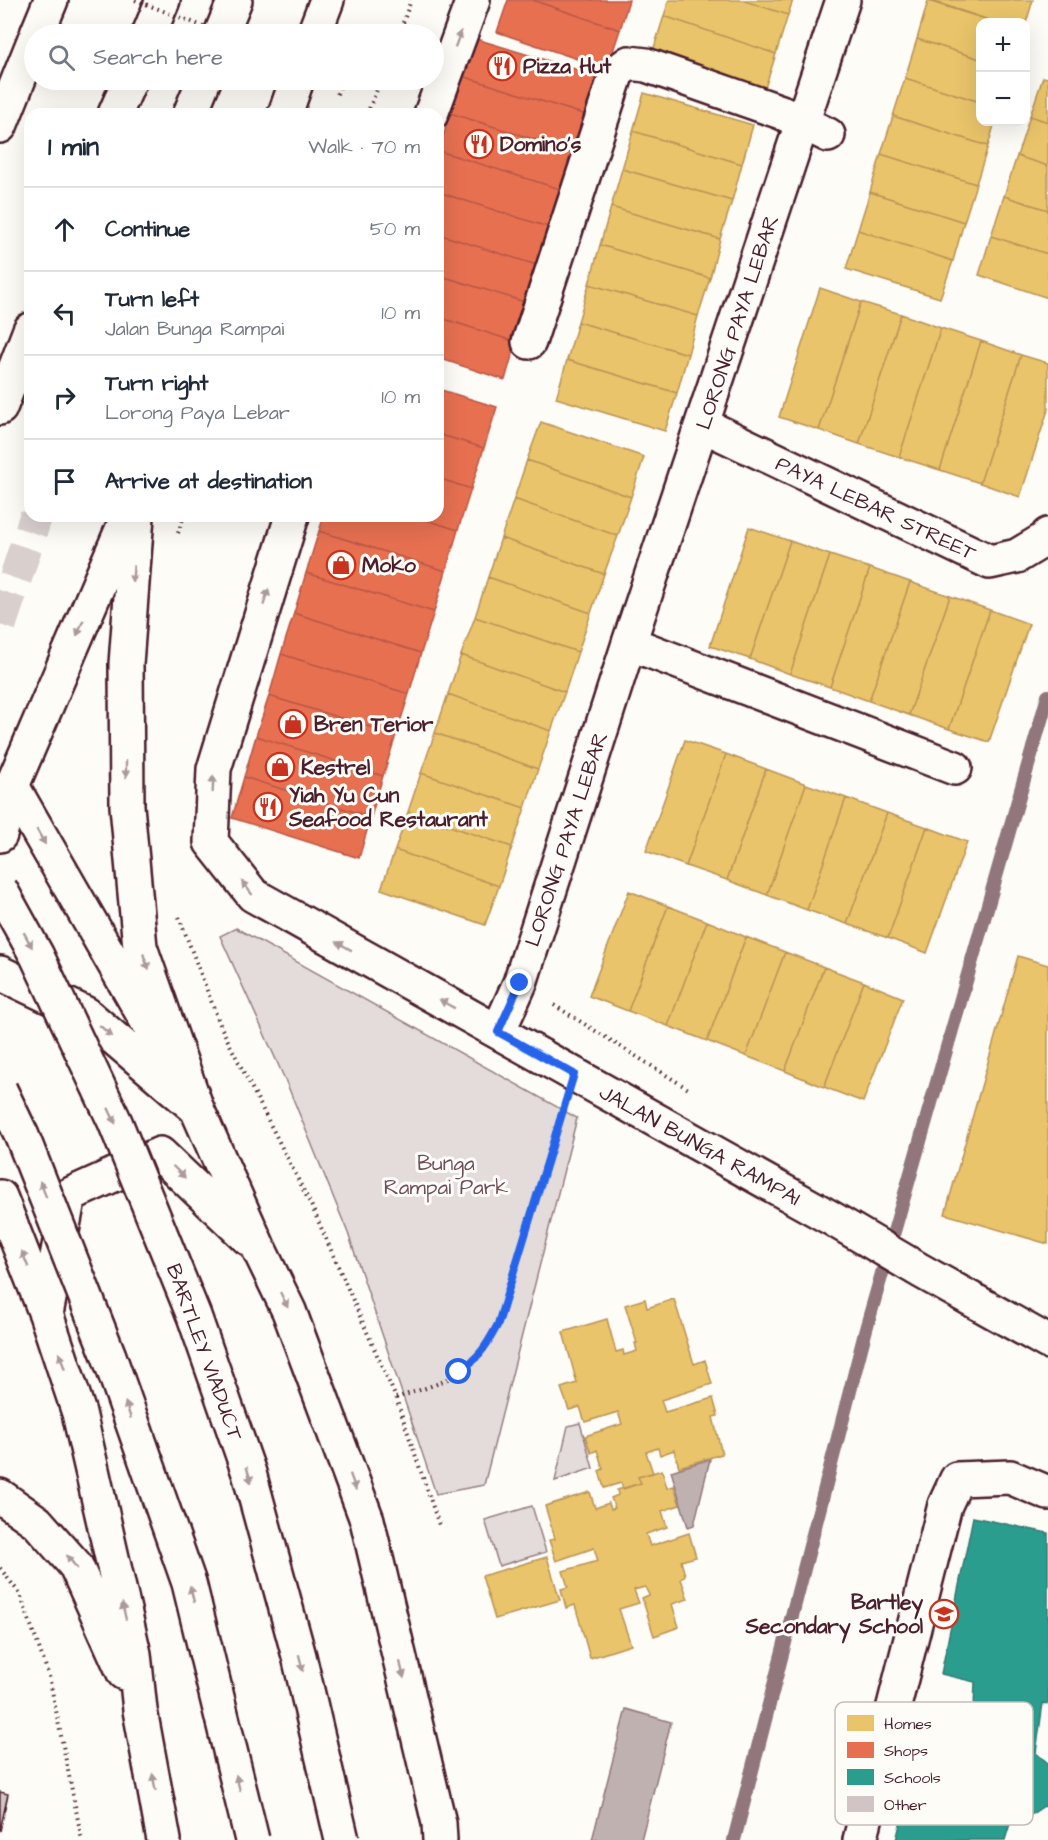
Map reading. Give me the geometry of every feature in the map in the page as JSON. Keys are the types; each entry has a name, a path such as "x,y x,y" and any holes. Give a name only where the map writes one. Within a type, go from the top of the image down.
{"main road":[{"path":"41,24 51,0"},
{"path":"152,24 163,0"},
{"path":"226,24 235,0"},
{"path":"318,24 327,0"},
{"path":"444,78 472,0"},
{"name":"LORONG PAYA LEBAR","path":"498,1032 520,983 629,643 703,425 815,129 843,0"},
{"path":"528,342 617,72 629,63 646,65 781,112 815,129"},
{"path":"0,126 24,67"},
{"path":"0,117 20,77"},
{"path":"118,108 126,90"},
{"path":"192,108 200,90"},
{"path":"287,108 293,90"},
{"path":"433,108 440,90"},
{"path":"0,408 24,346"},
{"name":"PAYA LEBAR STREET","path":"703,425 990,562 1017,556 1048,536"},
{"path":"0,835 6,776 125,522"},
{"path":"137,522 126,664 127,806 141,947 197,1109 289,1311 367,1520 439,1823 440,1840"},
{"name":"JALAN BUNGA RAMPAI","path":"290,522 214,769 211,842 253,896 831,1218 1048,1342"},
{"path":"629,643 955,768"},
{"path":"6,776 197,1109"},
{"name":"BARTLEY VIADUCT","path":"0,889 37,956 115,1122 194,1316 249,1473 299,1656 342,1840"},
{"path":"0,973 86,1014 197,1109"},
{"path":"0,1090 22,1136 109,1356 189,1583 252,1840"},
{"path":"46,1314 69,1195 160,1154 258,1247"},
{"path":"0,1197 46,1314 79,1413 134,1654 140,1710 164,1840"},
{"path":"895,1702 945,1505 957,1479 1010,1477 1048,1493"},
{"path":"0,1496 37,1522 76,1566 140,1710"},
{"path":"860,1840 864,1825"}],"path":[{"path":"135,0 196,24"},
{"path":"403,24 411,0"},
{"path":"369,108 377,90"},
{"path":"176,538 182,522"},
{"path":"177,912 221,1027 312,1208 396,1398 439,1525"},
{"path":"520,983 696,1094"},
{"path":"396,1398 436,1384 459,1372 483,1352 501,1311 574,1074"},
{"path":"0,1568 20,1594 49,1676 82,1840"}],"green space":[{"name":"Bunga Rampai Park","path":"236,928 577,1118 484,1485 436,1494 348,1233 287,1084 220,936"},
{"path":"580,1423 593,1468 555,1481 568,1426"},
{"path":"532,1506 546,1552 499,1566 485,1520"}],"shaded area":[{"path":"710,1459 694,1525 688,1527 671,1471"},
{"path":"626,1709 671,1722 641,1840 592,1840"}],"building: Homes":[{"path":"669,0 742,0 788,15 776,54 664,16"},
{"path":"742,0 793,0 788,15"},
{"path":"929,0 1033,0 1028,18 983,18"},
{"path":"928,1 982,18 976,18 976,58 917,39"},
{"path":"664,16 776,54 764,91 652,54"},
{"path":"917,39 976,58 976,101 905,78"},
{"path":"1043,77 1048,78 1048,122 1030,116"},
{"path":"905,78 976,101 976,126 994,126 988,146 893,116"},
{"path":"644,93 753,125 742,164 633,131"},
{"path":"893,116 988,146 976,184 881,154"},
{"path":"1030,116 1048,122 1048,166 1017,156 1027,126 1030,126"},
{"path":"633,131 742,164 732,201 622,169"},
{"path":"881,154 976,184 964,222 870,192"},
{"path":"1017,156 1048,166 1048,210 1004,196"},
{"path":"622,169 732,201 720,239 611,207"},
{"path":"870,192 964,222 953,261 858,230"},
{"path":"1004,196 1048,210 1048,254 991,236"},
{"path":"611,207 720,239 710,278 600,245"},
{"path":"858,230 953,261 940,298 846,269"},
{"path":"991,236 1048,254 1048,298 979,275"},
{"path":"600,245 710,278 698,316 589,284"},
{"path":"589,284 698,316 688,354 578,322"},
{"path":"820,288 861,302 819,430 779,417"},
{"path":"861,302 901,314 859,444 819,430"},
{"path":"901,314 941,328 899,457 859,444"},
{"path":"578,322 688,354 677,393 567,360"},
{"path":"941,328 981,341 940,470 899,457"},
{"path":"981,341 1021,355 980,483 940,470"},
{"path":"1021,355 1048,363 1048,410 1020,497 980,483"},
{"path":"567,360 677,393 665,431 556,398"},
{"path":"541,422 644,457 631,497 527,460"},
{"path":"527,460 631,497 618,536 514,499"},
{"path":"514,499 618,536 604,574 501,538"},
{"path":"749,527 790,541 750,659 710,646"},
{"path":"501,538 604,574 591,613 488,577"},
{"path":"790,541 830,555 790,674 750,659"},
{"path":"830,555 870,568 830,687 790,674"},
{"path":"870,568 910,582 869,701 830,687"},
{"path":"488,577 591,613 578,652 475,617"},
{"path":"910,582 950,596 909,715 869,701"},
{"path":"950,596 990,610 949,729 909,715"},
{"path":"990,610 1029,624 989,742 949,729"},
{"path":"475,617 578,652 565,692 461,655"},
{"path":"461,655 565,692 551,731 448,694"},
{"path":"448,694 551,731 538,769 435,733"},
{"path":"435,733 538,769 525,808 421,773"},
{"path":"685,740 726,754 686,866 646,851"},
{"path":"726,754 766,769 727,880 686,866"},
{"path":"766,769 806,784 767,895 727,880"},
{"path":"421,773 525,808 512,847 408,812"},
{"path":"806,784 846,798 807,910 767,895"},
{"path":"846,798 887,813 847,924 807,910"},
{"path":"408,812 512,847 499,886 395,850"},
{"path":"887,813 927,827 888,938 847,924"},
{"path":"927,827 967,842 927,953 888,938"},
{"path":"395,850 499,886 485,925 381,889"},
{"path":"629,891 668,906 628,1011 589,996"},
{"path":"668,906 707,921 668,1026 628,1011"},
{"path":"707,921 746,937 707,1041 668,1026"},
{"path":"746,937 785,952 746,1056 707,1041"},
{"path":"785,952 824,967 785,1071 746,1056"},
{"path":"1018,956 1048,965 1048,1244 945,1214"},
{"path":"824,967 864,982 824,1087 785,1071"},
{"path":"864,982 903,998 863,1102 824,1087"},
{"path":"645,1299 647,1308 674,1299 694,1364 705,1360 712,1384 661,1400 665,1412 713,1398 718,1416 713,1417 722,1454 679,1467 674,1450 660,1455 658,1448 646,1452 653,1473 638,1477 641,1483 623,1489 621,1483 604,1488 599,1471 603,1469 597,1450 591,1453 585,1436 622,1424 618,1412 585,1422 580,1407 569,1410 561,1388 577,1383 563,1332 607,1319 616,1352 623,1350 624,1355 637,1351 635,1343 637,1343 625,1305"},
{"path":"662,1470 667,1488 674,1486 680,1505 662,1511 667,1527 646,1534 650,1546 689,1533 696,1557 681,1561 685,1575 681,1579 688,1599 672,1604 679,1627 654,1636 642,1598 649,1595 645,1587 634,1590 639,1603 619,1609 631,1645 590,1658 575,1605 566,1608 561,1589 568,1587 563,1571 598,1561 594,1548 556,1561 549,1540 555,1539 545,1506 590,1492 595,1508 609,1503 611,1509 615,1508 611,1498 618,1495 617,1490 641,1483 638,1477"},
{"path":"547,1557 560,1600 495,1619 482,1576"}],"building: Shops":[{"path":"508,0 532,0 620,30 607,69 497,32"},
{"path":"532,0 629,0 620,30"},
{"path":"473,38 598,76 586,115 462,76"},
{"path":"462,76 586,115 575,152 450,113"},
{"path":"450,113 575,152 563,190 444,153 444,134"},
{"path":"444,153 563,190 551,228 444,194"},
{"path":"444,194 551,228 540,266 444,236"},
{"path":"444,236 540,266 528,303 444,277"},
{"path":"444,277 528,303 516,342 444,319"},
{"path":"444,319 516,342 505,380 444,360"},
{"path":"444,391 497,407 484,448 444,436"},
{"path":"444,436 484,448 471,489 444,480"},
{"path":"444,480 471,489 458,530 432,522 444,522"},
{"path":"322,522 432,522 458,530 446,571 319,531"},
{"path":"319,531 446,571 434,612 306,573"},
{"path":"306,573 434,612 421,653 294,613"},
{"path":"294,613 421,653 409,694 281,654"},
{"path":"281,654 409,694 396,735 269,696"},
{"path":"269,696 396,735 383,776 256,736"},
{"path":"256,736 383,776 371,817 244,777"},
{"path":"244,777 371,817 359,858 232,818"}],"building: Schools":[{"path":"973,1517 1048,1533 1048,1704 1043,1703 1036,1753 1048,1763 1048,1808 1044,1806 1033,1813 1033,1702 974,1702 975,1682 941,1674"},
{"path":"900,1825 1010,1825 1005,1840 896,1840"}],"building: Other":[{"path":"0,1792 8,1794 0,1831"}],"waterway":[{"path":"734,1840 866,1329 1048,696"}],"tunnel":[{"path":"0,625 34,522"}],"place":[{"name":"Pizza Hut","path":"502,66"},
{"name":"Domino's","path":"479,144"},
{"name":"Moko","path":"341,565"},
{"name":"Bren Terior","path":"293,724"},
{"name":"Kestrel","path":"280,767"},
{"name":"Yiah Yu Cun Seafood Restaurant","path":"268,807"},
{"name":"Bartley Secondary School","path":"944,1614"}],"route":[{"path":"459,1372 483,1352 498,1324 574,1074 498,1032 520,983"}]}
